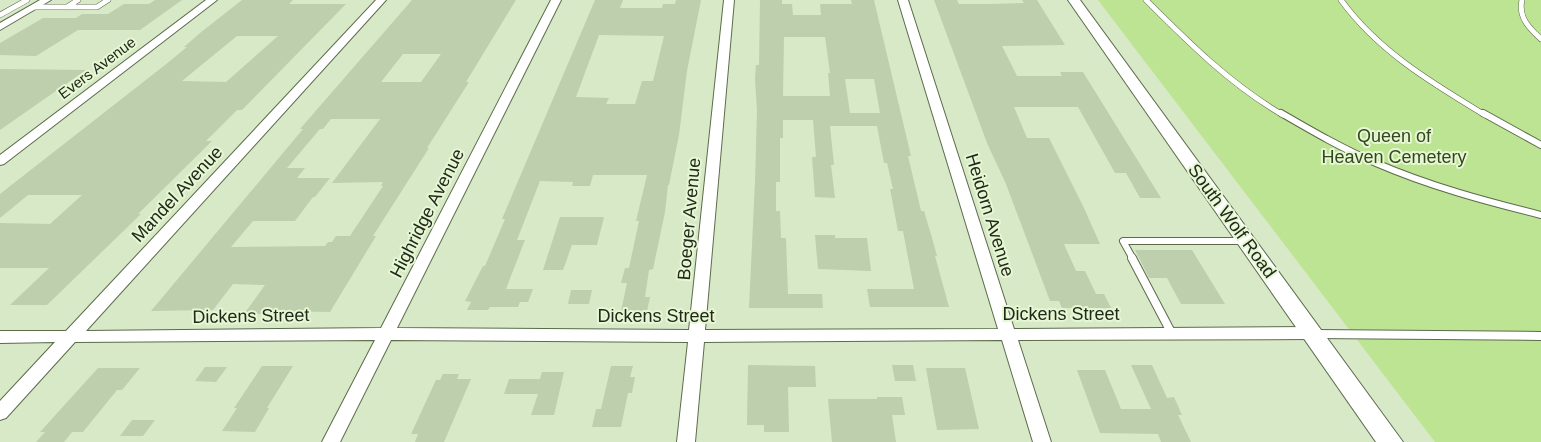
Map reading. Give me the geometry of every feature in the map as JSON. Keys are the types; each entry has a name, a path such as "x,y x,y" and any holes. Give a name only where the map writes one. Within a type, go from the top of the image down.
{"main road":[{"name":"South Wolf Road","path":"1074,0 1390,442"}],"street":[{"path":"0,27 46,0"},
{"name":"Evers Avenue","path":"0,161 212,0"},
{"name":"Mandel Avenue","path":"0,413 381,0"},
{"name":"Highridge Avenue","path":"331,442 556,0"},
{"name":"Boeger Avenue","path":"686,442 729,0"},
{"name":"Heidorn Avenue","path":"903,0 1042,442"},
{"name":"Dickens Street","path":"0,337 70,338 387,334 697,336 1312,334"}],"lane":[{"path":"0,15 27,0"},
{"path":"66,7 78,0"},
{"path":"35,7 97,7 108,0"},
{"path":"1146,0 1171,27 1215,67 1260,101 1319,137 1354,155 1431,184 1476,199 1541,215"},
{"path":"1341,0 1354,21 1390,51 1462,100 1541,145"},
{"path":"1522,0 1520,12 1525,22 1541,39"},
{"path":"1172,334 1123,241 1245,241"},
{"path":"1312,334 1541,336"}],"green space":[{"name":"Queen of Heaven Cemetery","path":"1098,0 1541,0 1541,442 1435,442"}],"building":[{"path":"155,0 182,0 140,30 78,30 36,56 0,55 0,43 43,18 76,18 82,14 108,14 124,4 149,4"},
{"path":"242,0 293,0 289,4 346,4 242,110 237,110 206,141 212,141 138,214 141,214 47,305 10,305 49,268 0,268 0,223 50,224 82,195 28,195 0,218 0,194 165,65 187,47 184,47","holes":["237,36 278,36 226,82 182,81"]},
{"path":"412,0 516,0 466,82 469,82 373,236 376,236 330,312 270,311 268,314 244,314 265,285 233,284 213,310 151,311 303,129 300,129","holes":["403,54 441,54 421,82 381,82","331,119 380,119 332,183 383,182 381,186 383,186 350,236 336,236 332,242 328,242 325,246 231,247 253,221 295,221 330,178 297,178 305,168 287,168 320,129 323,129"]},
{"path":"595,0 623,0 620,8 662,8 663,4 675,4 676,0 701,0 687,71 679,135 668,185 665,212 653,269 649,270 645,297 650,297 647,311 621,311 627,283 621,283 625,268 629,268 639,221 636,221 647,175 593,175 590,186 572,186 573,182 540,181 517,240 525,240 506,289 533,289 528,302 520,302 518,307 490,307 488,310 467,310 471,302 465,301 483,266 485,266 505,219 502,219","holes":["599,35 664,36 653,81 642,81 635,104 606,104 609,98 576,97"]},
{"path":"760,0 782,0 782,4 792,4 793,15 821,15 820,4 852,4 851,0 874,0 911,156 908,156 921,211 924,211 932,238 949,307 870,307 867,289 914,289 903,231 898,231 890,189 893,189 887,163 884,163 877,126 830,126 834,165 831,165 835,198 815,197 812,157 816,157 813,120 783,120 783,138 780,138 780,182 776,182 776,211 780,211 781,238 786,238 788,294 822,294 823,308 749,308 757,111 755,79 756,65 759,65","holes":["784,37 825,37 830,73 828,73 830,96 783,96","845,79 874,79 880,113 850,113"]},
{"path":"934,0 957,0 959,4 990,4 1024,3 1022,0 1037,0 1065,45 1002,46 1017,76 1062,76 1060,72 1083,72 1161,198 1140,198 1126,173 1115,173 1078,107 1014,107 1027,138 1049,138 1084,208 1100,244 1064,244 1076,271 1085,271 1096,294 1104,294 1111,308 1062,308 1059,301 1050,301 1006,184 987,143"},
{"path":"0,69 86,70 0,130"},
{"path":"560,217 604,217 597,245 572,245 563,270 543,270"},
{"path":"815,235 835,235 835,238 867,238 871,271 818,269"},
{"path":"1135,250 1192,250 1225,304 1181,304 1167,278 1149,278"},
{"path":"571,290 592,290 589,304 568,304"},
{"path":"748,365 815,366 816,387 788,387 789,432 764,432 764,425 747,425"},
{"path":"892,365 913,365 916,381 895,381"},
{"path":"1131,365 1152,365 1167,398 1174,397 1182,415 1178,415 1191,442 1161,442 1158,434 1100,433 1077,370 1105,370 1121,409 1151,409"},
{"path":"262,366 293,366 267,408 269,408 255,432 222,431 237,408 234,408"},
{"path":"611,366 633,366 630,377 635,377 632,393 628,393 621,427 592,427 596,409 601,409"},
{"path":"205,367 227,367 216,382 195,381"},
{"path":"98,368 140,368 122,390 117,390 83,432 72,432 64,442 36,442 45,432 40,432"},
{"path":"926,368 965,368 979,429 937,430"},
{"path":"542,372 564,372 554,415 531,415 538,394 504,394 509,379 540,379"},
{"path":"443,374 459,374 457,379 471,379 444,442 415,442 418,434 411,434 436,380 440,380"},
{"path":"877,397 902,397 905,415 892,415 896,442 832,442 828,399 877,399"},
{"path":"132,420 155,420 143,436 120,436"}]}
